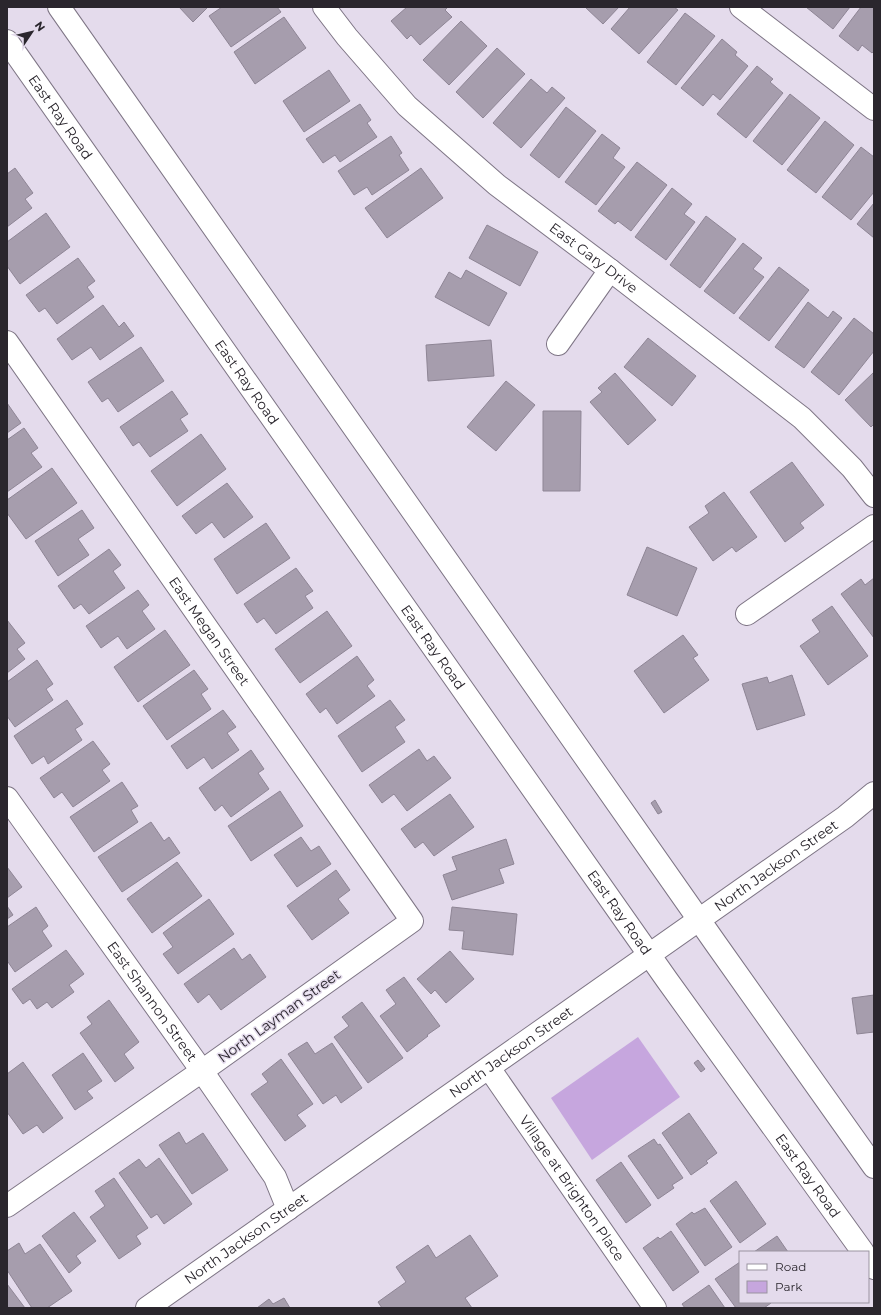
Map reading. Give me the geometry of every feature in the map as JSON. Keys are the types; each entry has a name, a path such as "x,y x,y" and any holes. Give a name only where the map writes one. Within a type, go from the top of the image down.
{"street":[{"path":"59,7 874,1167"},
{"name":"East Gary Drive","path":"324,7 347,37 407,106 497,185 802,418 852,468 874,496"},
{"path":"741,7 874,109"},
{"name":"East Ray Road","path":"7,41 650,955 861,1251"},
{"path":"558,344 610,270"},
{"name":"East Megan Street","path":"7,342 412,921"},
{"path":"747,614 874,526"},
{"name":"North Jackson Street","path":"147,1308 845,817 874,793"},
{"name":"East Shannon Street","path":"7,798 202,1071 275,1177 288,1209"},
{"name":"North Layman Street","path":"7,1206 202,1071 412,921"},
{"name":"Village at Brighton Place","path":"489,1068 655,1308"}],"green space":[{"path":"638,1037 680,1097 592,1160 551,1098"}],"building":[{"path":"179,7 208,7 193,22"},
{"path":"222,7 277,7 281,12 231,47 209,16"},
{"path":"407,7 448,7 445,10 452,17 420,45 411,35 407,39 391,21"},
{"path":"585,7 619,7 603,24"},
{"path":"630,7 674,7 678,10 639,54 611,29"},
{"path":"806,7 850,7 833,29"},
{"path":"861,7 874,7 874,51 872,53 862,45 858,51 839,36"},
{"path":"685,13 715,36 676,85 647,62"},
{"path":"284,17 306,48 255,84 234,52"},
{"path":"461,21 487,46 449,85 423,60"},
{"path":"722,39 737,52 735,55 748,66 720,100 713,94 703,106 681,88"},
{"path":"497,48 525,74 483,118 456,92"},
{"path":"757,66 773,79 770,82 783,93 746,138 717,114"},
{"path":"329,70 350,101 304,132 283,101"},
{"path":"531,79 547,93 552,87 565,98 521,148 493,123"},
{"path":"790,94 820,118 782,165 753,141"},
{"path":"360,104 371,120 367,123 377,137 340,162 335,155 323,163 306,139"},
{"path":"566,107 596,131 559,178 530,155"},
{"path":"825,121 854,145 816,193 787,170"},
{"path":"602,134 620,148 613,158 625,167 596,205 565,182"},
{"path":"391,136 402,153 399,155 409,170 372,195 367,187 354,195 338,171"},
{"path":"861,147 874,157 874,192 851,220 822,197"},
{"path":"637,162 667,185 631,231 618,221 615,224 598,211"},
{"path":"15,168 33,193 25,199 32,208 7,227 7,174"},
{"path":"421,168 443,198 387,238 365,208"},
{"path":"672,188 692,204 684,214 695,222 666,260 635,237"},
{"path":"874,203 874,238 857,224"},
{"path":"46,213 70,247 20,284 7,266 7,242"},
{"path":"706,216 736,239 700,288 670,265"},
{"path":"487,225 538,252 520,286 469,258"},
{"path":"743,243 762,258 753,269 764,277 734,314 704,291"},
{"path":"78,258 95,281 87,287 94,297 57,324 45,308 39,312 26,295"},
{"path":"779,267 809,290 769,341 739,318"},
{"path":"466,270 507,293 489,326 435,297 449,272 461,279"},
{"path":"808,302 828,318 833,311 842,318 804,368 775,347"},
{"path":"103,305 119,327 124,322 134,336 100,360 91,347 72,360 57,339"},
{"path":"854,318 874,334 874,351 839,395 811,372"},
{"path":"648,338 696,376 672,406 624,367"},
{"path":"491,340 494,376 428,381 426,345"},
{"path":"141,347 164,381 118,412 108,398 102,402 88,382"},
{"path":"874,372 874,424 871,427 845,400"},
{"path":"615,373 656,420 628,445 590,402 602,392 598,388"},
{"path":"506,381 535,405 496,451 467,427"},
{"path":"172,391 188,414 180,419 188,431 150,457 139,442 133,446 120,427"},
{"path":"7,403 21,423 7,433"},
{"path":"543,411 581,411 580,491 543,491"},
{"path":"24,428 38,448 31,453 42,467 7,492 7,440"},
{"path":"201,434 226,469 177,506 151,471"},
{"path":"792,462 824,505 800,523 804,528 785,542 750,492"},
{"path":"52,468 77,503 26,539 7,513 7,500"},
{"path":"227,483 253,517 224,538 212,522 196,534 182,516"},
{"path":"724,492 757,537 736,552 732,547 713,561 689,527 709,513 705,506"},
{"path":"82,510 94,528 78,539 89,555 58,576 35,541"},
{"path":"266,523 290,558 237,594 214,559"},
{"path":"647,547 697,568 677,616 627,595"},
{"path":"109,549 121,565 113,571 125,588 89,614 81,604 74,609 58,586"},
{"path":"296,568 313,591 305,596 313,608 276,634 264,618 257,623 244,604"},
{"path":"874,578 874,638 841,594 861,579 865,585"},
{"path":"138,590 149,605 142,611 155,629 127,649 118,636 101,648 86,626"},
{"path":"832,606 868,656 828,685 800,646 820,632 812,620"},
{"path":"327,611 352,646 300,683 275,649"},
{"path":"7,620 25,643 17,649 25,659 7,673"},
{"path":"165,630 190,665 138,702 114,667"},
{"path":"683,635 698,655 693,658 709,680 664,713 634,671"},
{"path":"357,656 374,680 367,686 375,696 337,724 326,708 320,713 306,694"},
{"path":"37,660 53,684 46,689 53,700 15,727 7,716 7,682"},
{"path":"194,670 208,689 201,694 211,709 167,740 143,706"},
{"path":"792,675 805,715 757,730 742,684 767,677 769,683"},
{"path":"67,700 83,724 75,729 82,740 48,764 44,756 32,764 14,736"},
{"path":"390,700 405,720 395,727 405,742 362,772 338,736"},
{"path":"223,710 236,727 227,733 239,750 212,769 204,757 187,769 171,746"},
{"path":"93,741 110,764 102,770 110,781 73,807 62,792 54,798 40,778"},
{"path":"419,749 427,761 434,756 451,778 407,811 394,794 382,803 369,785"},
{"path":"251,750 264,769 258,773 269,789 231,817 222,805 215,811 199,788"},
{"path":"122,782 138,806 131,810 138,822 94,852 70,817"},
{"path":"280,791 303,826 251,861 228,826"},
{"path":"450,794 474,827 434,856 423,842 415,848 401,829"},
{"path":"655,800 662,812 658,814 651,803"},
{"path":"151,822 164,841 169,837 180,853 122,892 98,857"},
{"path":"301,837 311,851 319,846 331,864 297,887 274,855"},
{"path":"506,839 514,864 499,869 504,883 452,900 443,875 457,870 452,857"},
{"path":"177,862 202,896 152,933 127,899"},
{"path":"7,867 22,887 7,898"},
{"path":"336,870 350,890 338,899 349,913 312,940 287,906"},
{"path":"209,899 234,934 178,974 163,954 173,947 163,933"},
{"path":"7,906 13,915 7,919"},
{"path":"36,907 48,926 42,931 52,946 15,972 7,962 7,927"},
{"path":"452,907 517,914 513,955 462,949 464,931 449,930"},
{"path":"234,948 242,960 250,954 266,977 221,1010 209,994 198,1003 184,984"},
{"path":"66,950 84,974 69,985 74,992 52,1008 47,1002 37,1009 30,999 23,1004 12,989"},
{"path":"450,951 474,979 446,1003 435,990 431,994 417,979"},
{"path":"404,977 440,1026 407,1052 380,1016 396,1004 386,990"},
{"path":"874,995 874,1032 857,1034 852,998"},
{"path":"109,1000 139,1042 124,1054 134,1068 115,1082 80,1033 92,1024 87,1017"},
{"path":"362,1002 403,1058 368,1083 334,1037 349,1026 342,1017"},
{"path":"307,1042 315,1054 332,1043 362,1088 341,1103 336,1095 323,1104 288,1054"},
{"path":"83,1053 102,1081 87,1091 93,1098 75,1110 52,1075"},
{"path":"281,1059 313,1104 297,1115 306,1126 285,1141 251,1094 268,1082 262,1074"},
{"path":"698,1060 705,1069 701,1072 694,1063"},
{"path":"23,1062 63,1118 43,1133 37,1125 23,1134 7,1112 7,1074"},
{"path":"689,1113 717,1153 706,1161 708,1163 691,1175 662,1133"},
{"path":"179,1132 186,1144 203,1133 228,1170 192,1194 159,1145"},
{"path":"654,1139 658,1145 660,1144 683,1178 672,1185 674,1188 658,1199 628,1156"},
{"path":"159,1158 192,1204 164,1224 157,1214 151,1218 119,1173 139,1159 146,1168"},
{"path":"621,1162 651,1205 626,1223 596,1180"},
{"path":"114,1178 148,1228 136,1236 141,1244 119,1259 90,1217 105,1206 95,1191"},
{"path":"736,1181 766,1224 740,1243 710,1201"},
{"path":"705,1208 732,1247 705,1266 676,1224 692,1212 694,1214"},
{"path":"74,1212 96,1241 76,1256 81,1263 69,1273 42,1236"},
{"path":"671,1231 699,1272 673,1291 643,1248 658,1237 660,1239"},
{"path":"470,1235 498,1276 465,1298 472,1308 382,1308 378,1302 406,1282 396,1267 428,1245 436,1258"},
{"path":"777,1236 787,1251 755,1251"},
{"path":"19,1243 25,1254 40,1244 72,1291 47,1308 32,1308 7,1270 7,1251"},
{"path":"739,1263 739,1303 771,1303 764,1308 736,1308 715,1279"},
{"path":"7,1284 25,1308 7,1308"},
{"path":"709,1285 725,1308 685,1308 682,1304"},
{"path":"284,1298 290,1308 257,1308 269,1299 273,1304"}]}
